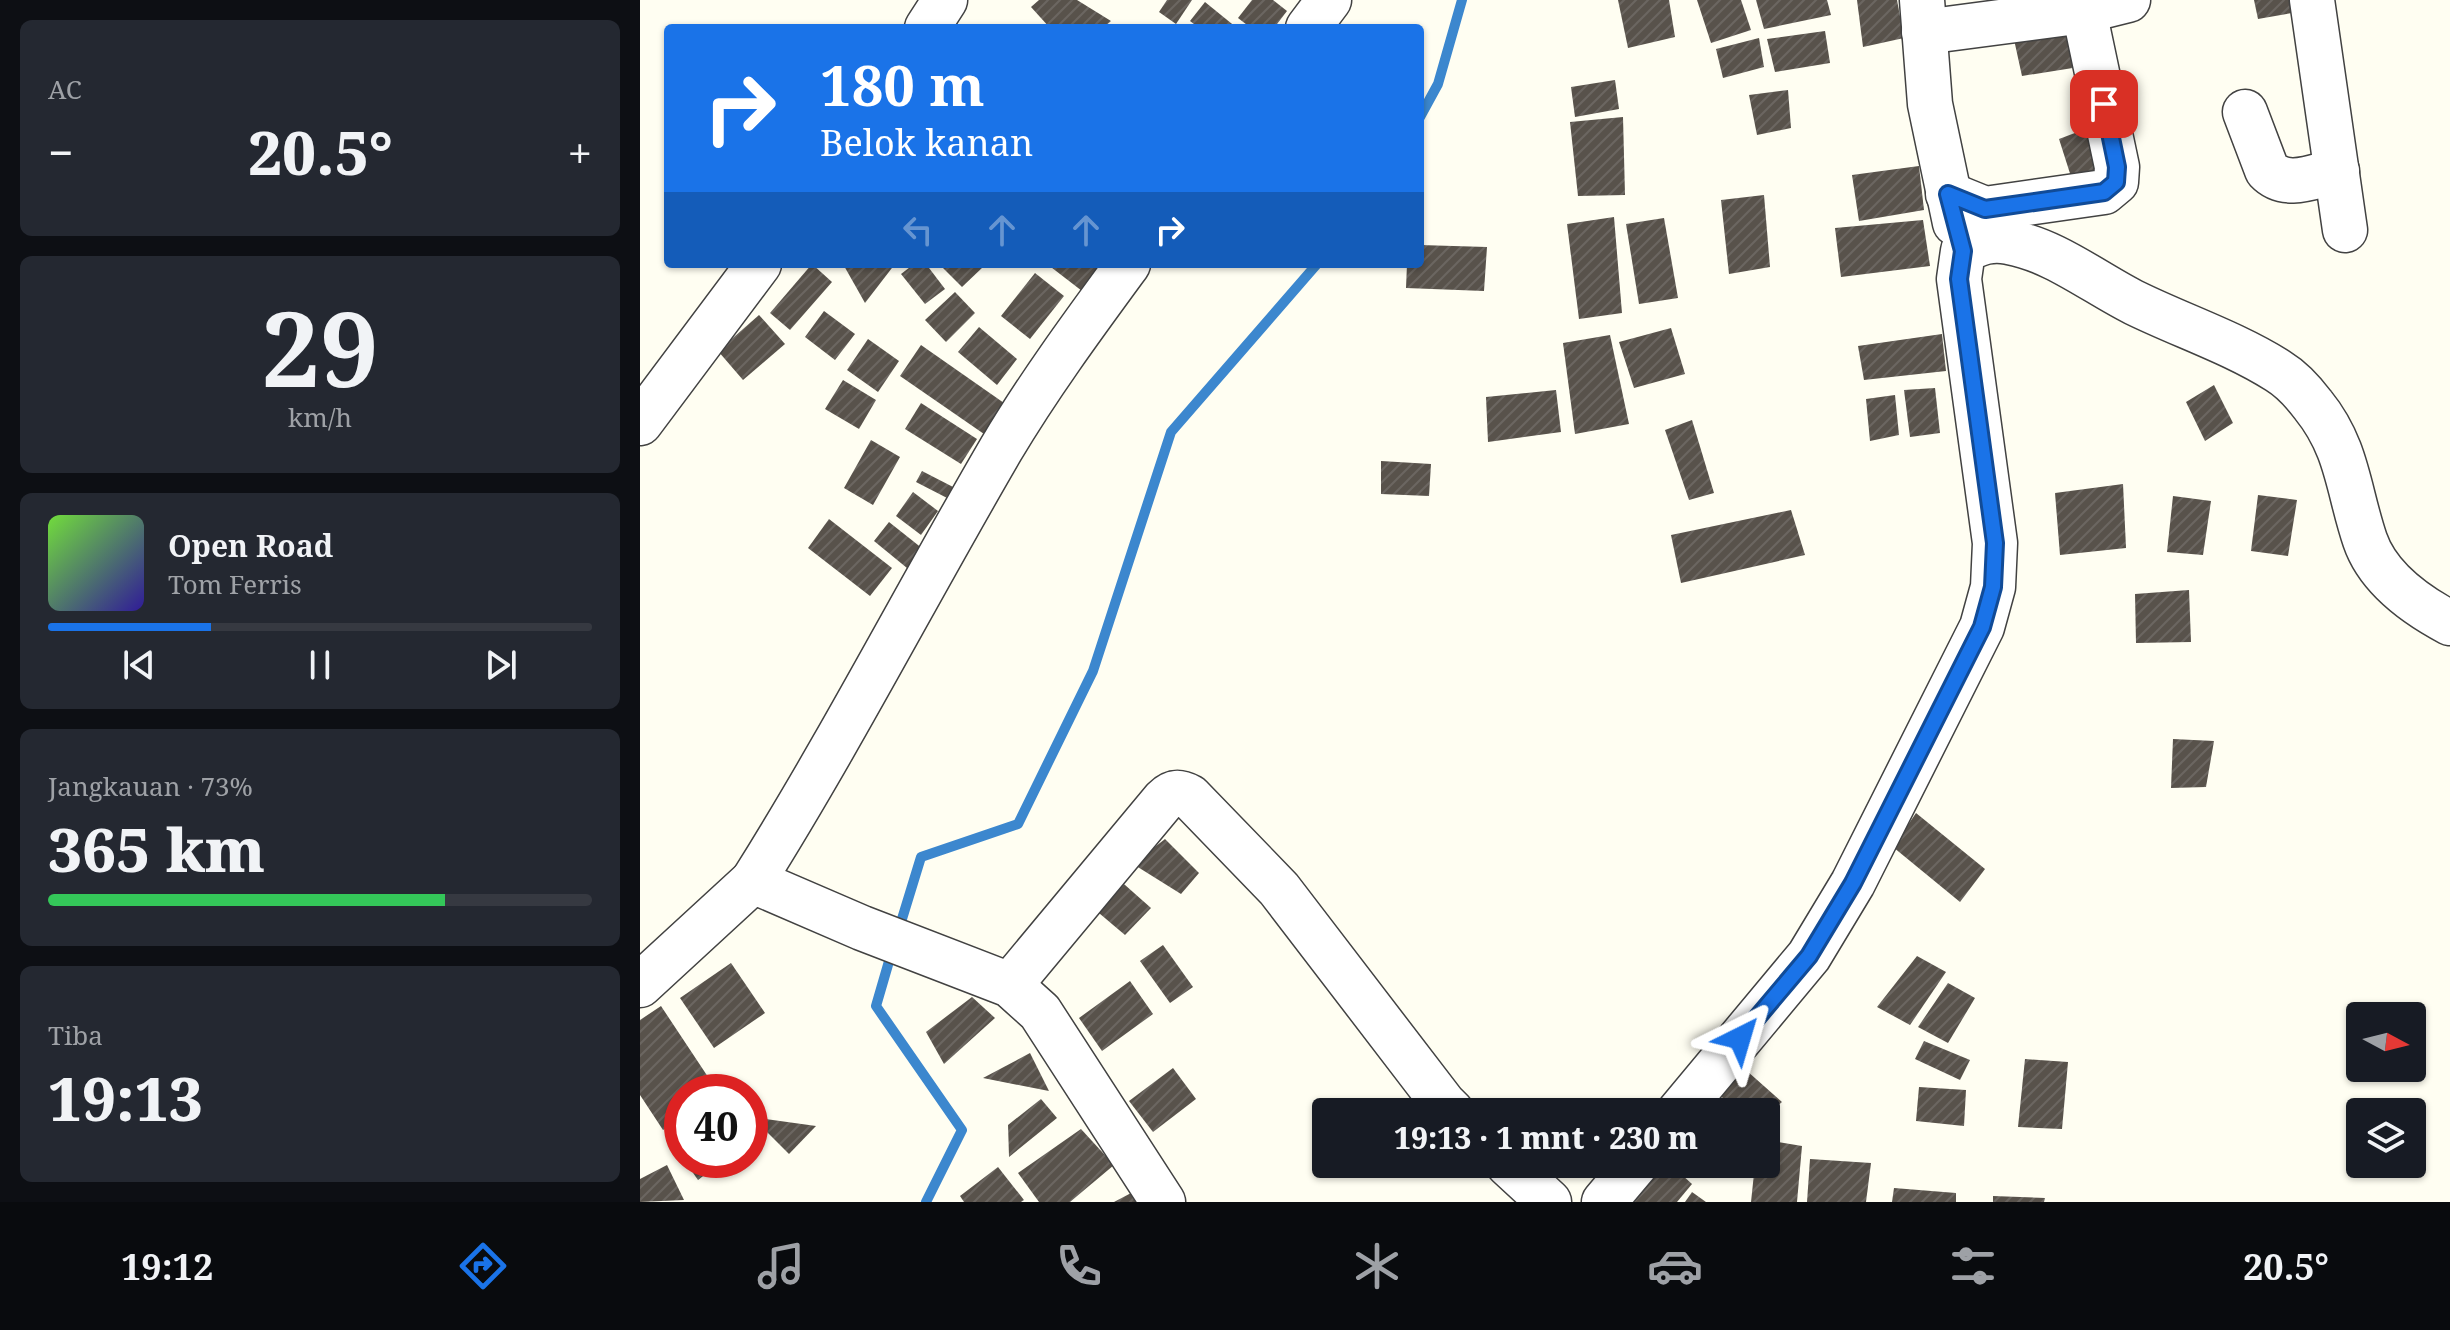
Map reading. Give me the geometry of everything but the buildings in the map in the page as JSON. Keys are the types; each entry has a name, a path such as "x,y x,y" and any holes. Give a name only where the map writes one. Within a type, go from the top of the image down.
{"street":[{"path":"930,24 945,0"},
{"path":"1311,24 1329,0"},
{"path":"1691,1098 1809,956 1853,883 1982,627 1993,587 1995,543 1959,279 1963,251 1930,104 1923,16 2084,11 2128,0"},
{"path":"2312,0 2345,230"},
{"path":"1948,194 1985,209 2104,192 2116,182 2117,167 2084,11"},
{"path":"2245,112 2267,170 2273,177 2290,181 2337,171"},
{"path":"1963,251 1981,242 1996,240 2024,247 2278,371 2313,404 2333,432 2349,475 2366,543 2388,578 2410,599 2450,623"},
{"path":"640,423 756,268"},
{"path":"640,985 753,881 898,634 1002,448 1067,347 1125,268"},
{"path":"1010,985 1169,794 1183,793 1279,889 1439,1098"},
{"path":"753,881 1010,985 1040,1012 1163,1202"},
{"path":"1523,1178 1549,1202"},
{"path":"1604,1202 1624,1178"}],"waterway":[{"path":"1424,110 1438,84 1462,0"},
{"path":"898,932 921,857 1018,824 1093,671 1171,432 1314,268"},
{"path":"892,951 876,1006 962,1130 926,1202"}],"route":[{"path":"1740,1038 1809,956 1853,883 1982,627 1993,587 1995,543 1959,279 1963,251 1948,194 1985,209 2104,192 2116,182 2117,167 2104,104"}]}
